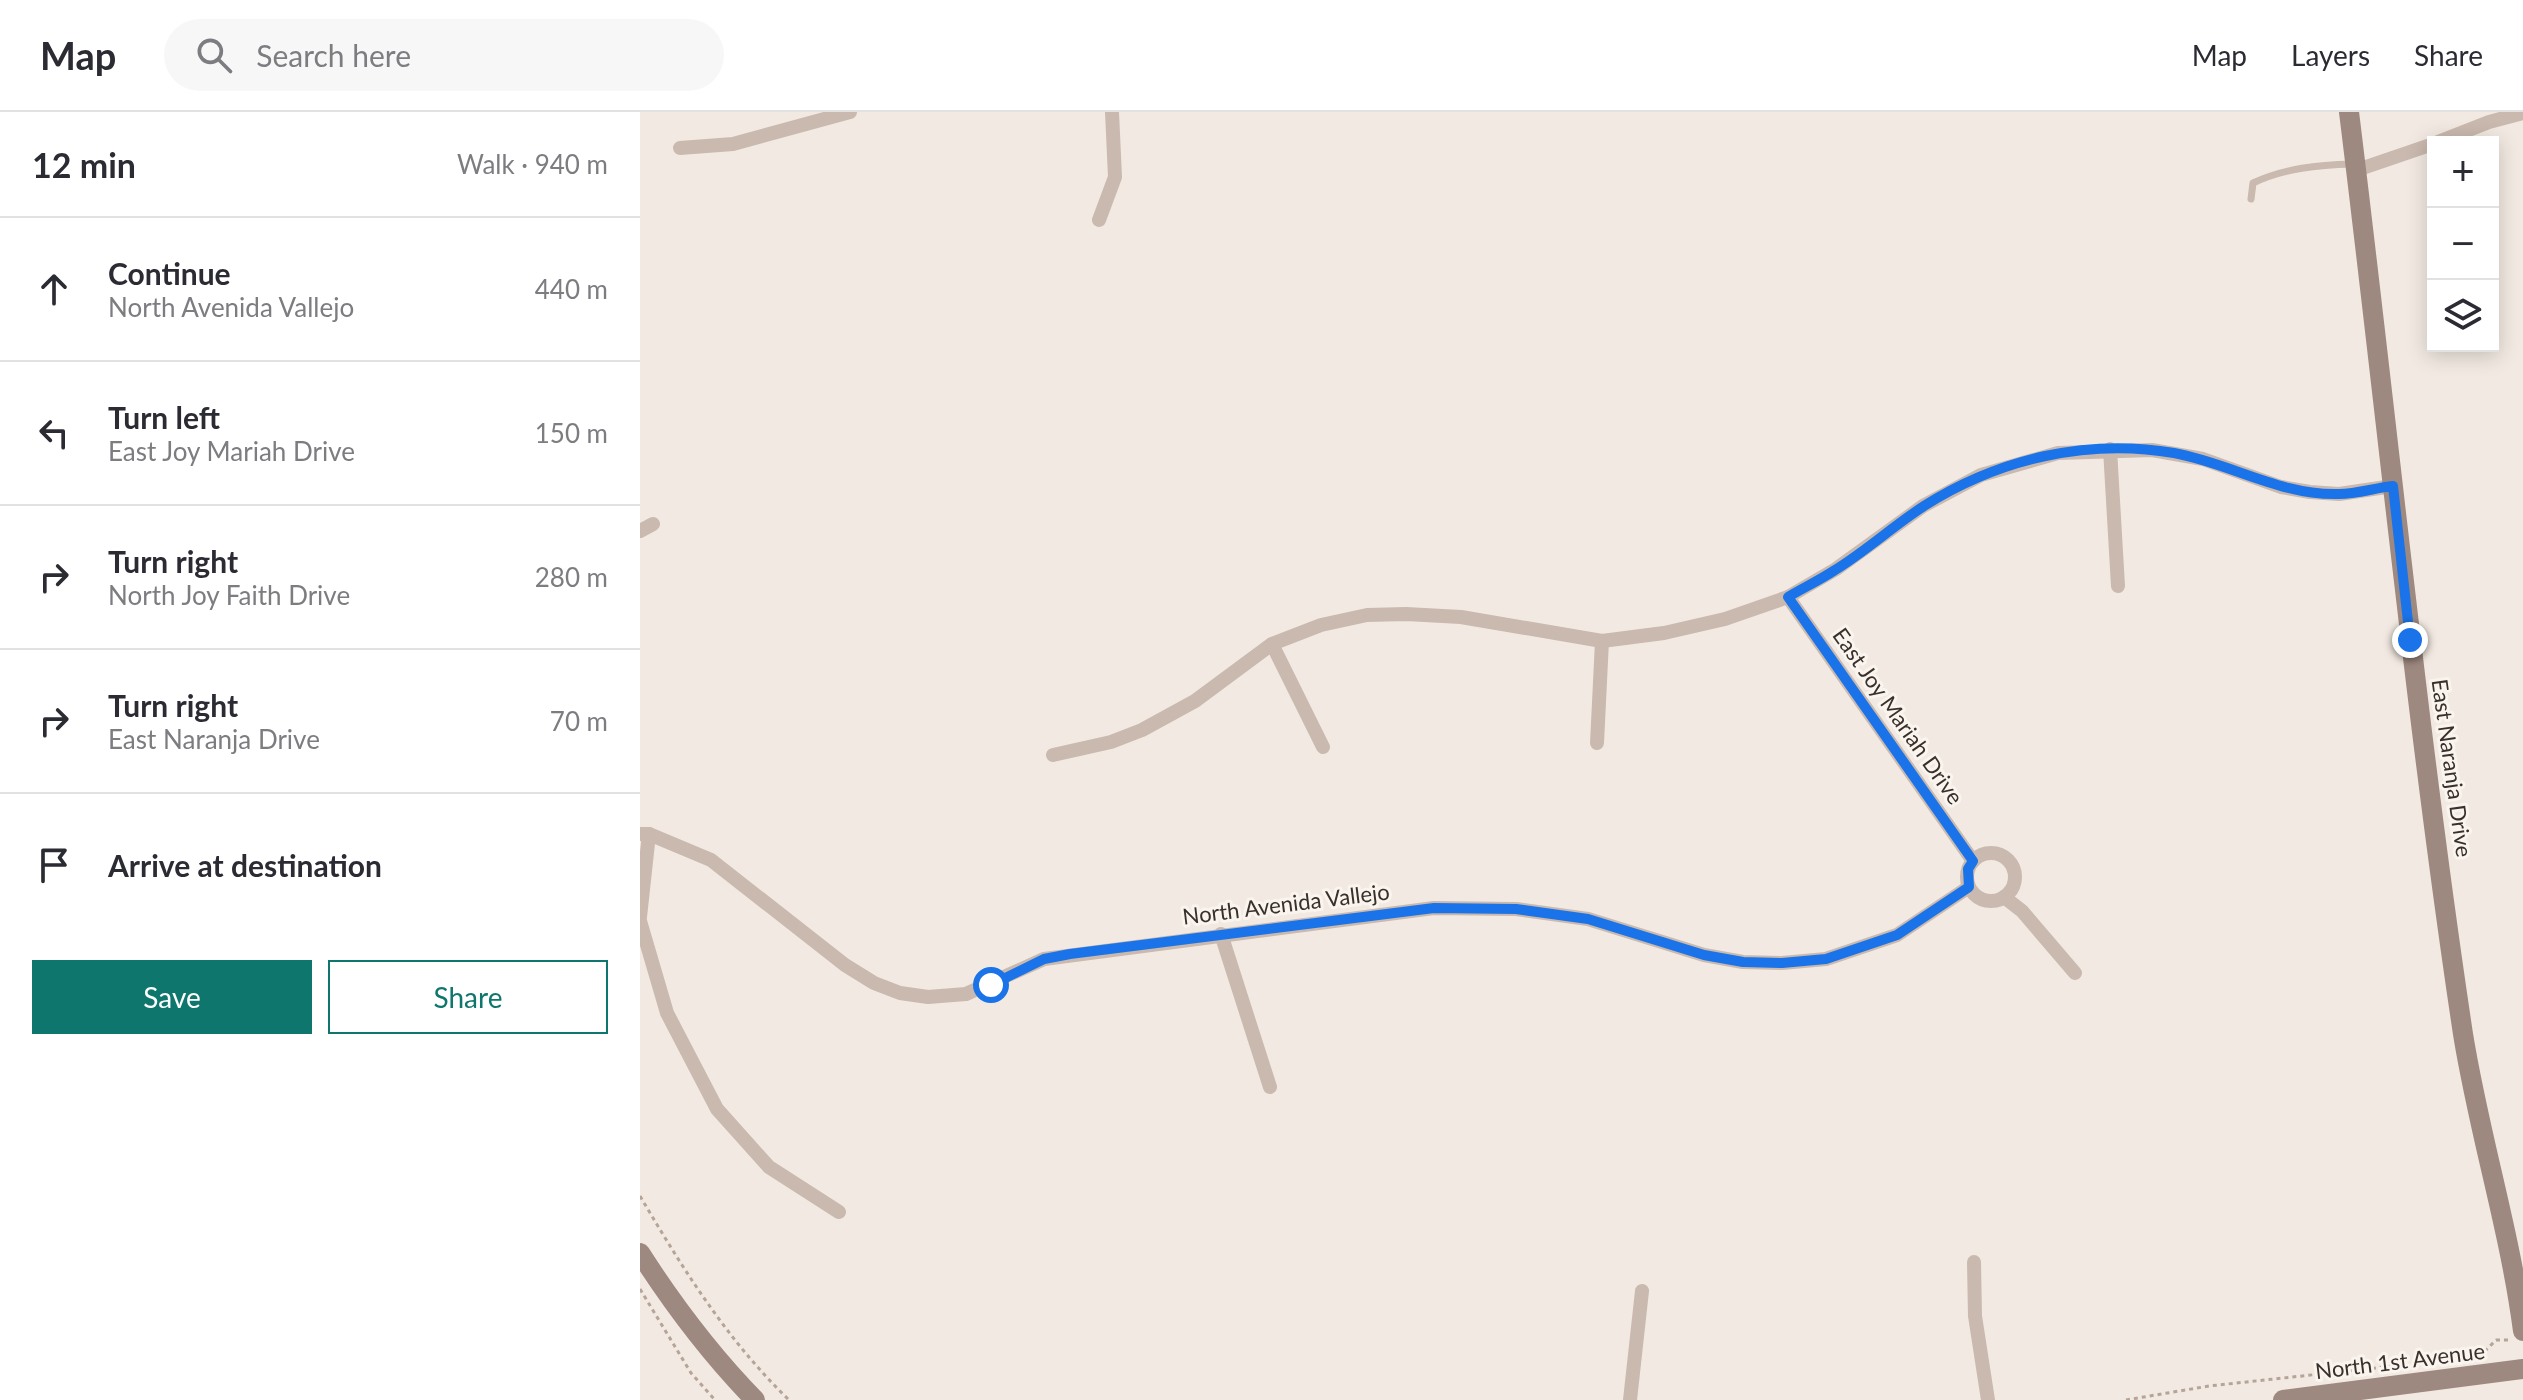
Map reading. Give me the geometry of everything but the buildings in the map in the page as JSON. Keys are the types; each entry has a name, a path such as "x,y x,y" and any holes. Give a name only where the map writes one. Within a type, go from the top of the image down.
{"street":[{"path":"680,148 733,144 850,112"},
{"path":"1099,220 1115,177 1112,112"},
{"name":"East Naranja Drive","path":"2349,112 2414,670 2463,1034 2515,1272 2523,1331"},
{"path":"2454,136 2523,113"},
{"path":"2356,167 2427,146"},
{"path":"2110,449 2118,586"},
{"path":"1053,755 1111,742 1142,730 1195,701 1272,644 1367,615 1461,617 1602,641 1664,633 1725,619 1788,597 1836,569 1923,506 1981,475 2058,453 2152,450 2203,459 2281,487 2310,492 2339,494 2393,486"},
{"name":"East Joy Mariah Drive","path":"1788,597 1973,861"},
{"path":"1597,743 1602,641"},
{"path":"1272,644 1323,747"},
{"path":"645,834 640,919 667,1013 717,1109 769,1167 839,1212"},
{"name":"North Avenida Vallejo","path":"645,834 711,860 845,965 874,983 900,993 928,997 966,994 1044,959 1434,908 1516,909 1588,919 1717,958 1743,962 1782,963 1826,959 1897,935 1969,887"},
{"path":"1989,853 1999,854 2011,864 2015,879 2013,887 2004,897 1987,901 1980,898 1969,887 1968,869 1973,861 1989,853"},
{"path":"2004,897 2022,911 2075,973"},
{"path":"1221,934 1270,1087"},
{"path":"640,1253 671,1302 755,1400"},
{"path":"1974,1262 1975,1316 1988,1400"},
{"path":"1630,1400 1642,1291"},
{"name":"North 1st Avenue","path":"2283,1400 2523,1369"}],"lane":[{"path":"2251,199 2253,183 2272,174 2314,166 2356,167"}],"path":[{"path":"640,1196 717,1318 739,1348 789,1400"},
{"path":"640,1289 691,1373 715,1400"},
{"path":"2475,1358 2496,1340"},
{"path":"2126,1400 2209,1386 2411,1364"}],"route":[{"path":"991,985 1044,959 1070,954 1434,908 1516,909 1588,919 1704,955 1743,962 1782,963 1826,959 1897,935 1969,887 1968,869 1973,861 1788,597 1836,569 1923,506 1981,475 2022,461 2087,450 2152,450 2203,459 2281,487 2310,492 2339,494 2393,486 2410,640"}]}
